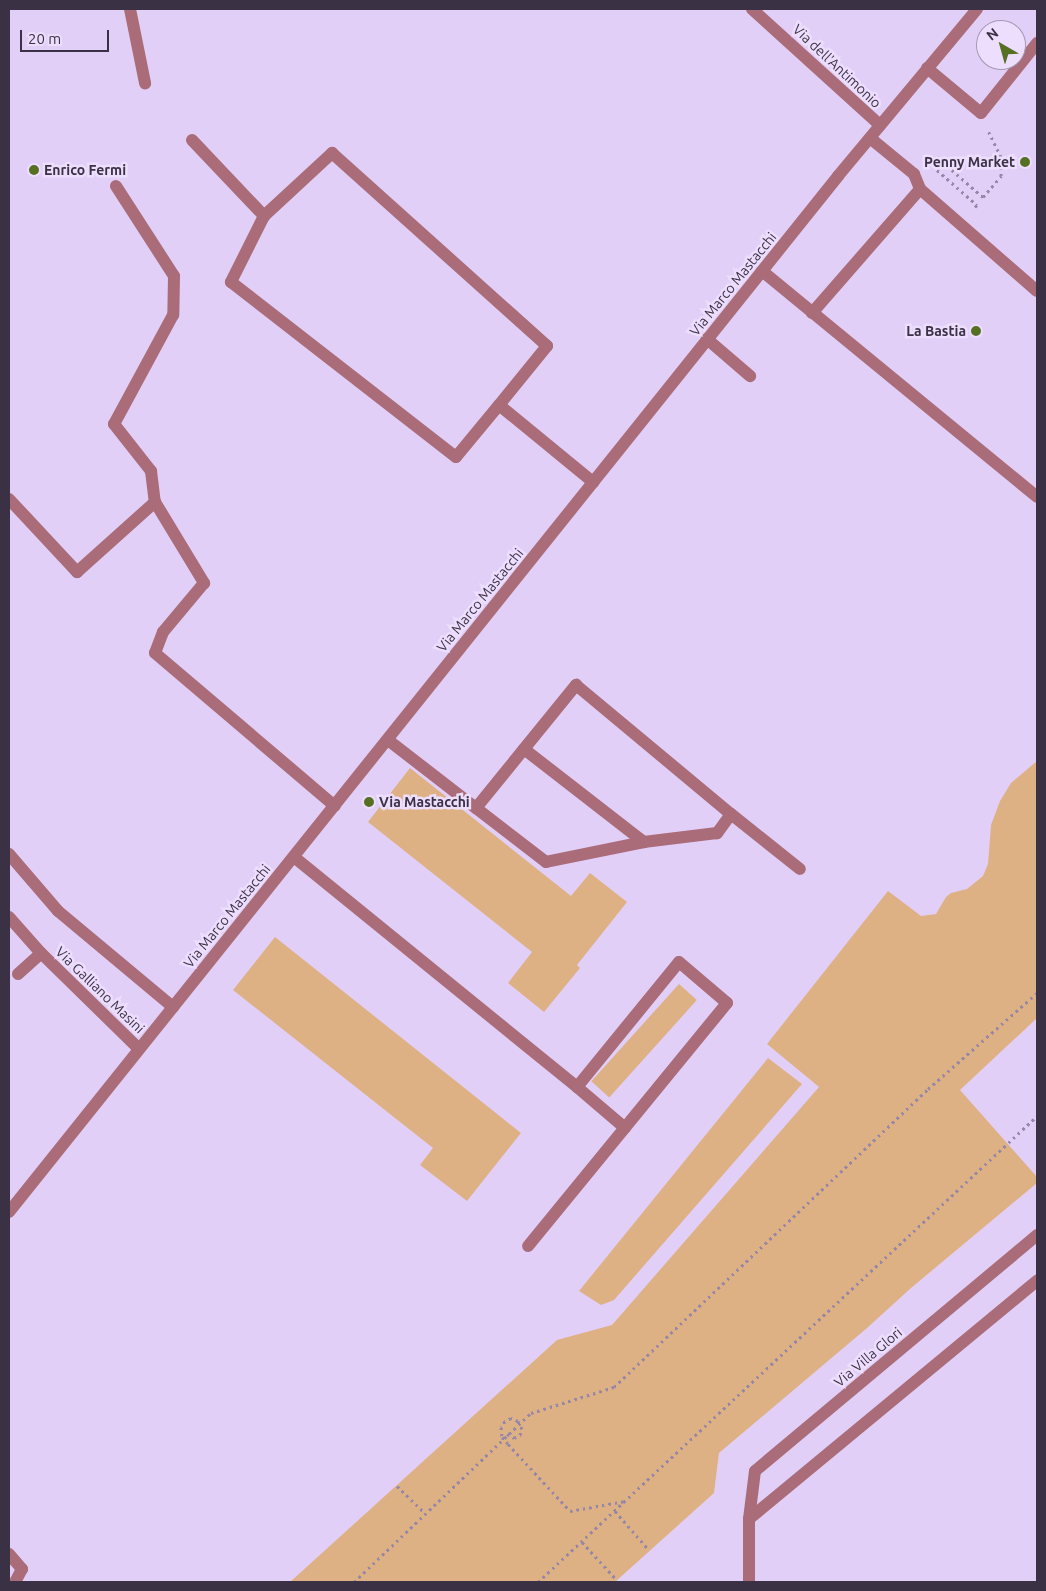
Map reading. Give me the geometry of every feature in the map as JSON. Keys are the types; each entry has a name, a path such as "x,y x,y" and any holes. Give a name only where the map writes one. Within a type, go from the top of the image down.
{"street":[{"path":"130,9 145,83"},
{"name":"Via dell'Antimonio","path":"752,9 880,125"},
{"name":"Via Marco Mastacchi","path":"9,1212 138,1048 388,740 707,339 880,125 977,9"},
{"path":"927,68 981,114 1037,43"},
{"path":"870,138 914,174 920,189 1037,290"},
{"path":"192,140 264,216"},
{"path":"332,153 547,346 456,457 231,282 264,216 332,153"},
{"path":"116,186 174,276 173,315 114,424 151,470 154,502 204,583 162,632 155,653 335,806"},
{"path":"812,313 920,189"},
{"path":"762,271 1037,497"},
{"path":"707,339 750,376"},
{"path":"499,405 593,482"},
{"path":"9,499 78,572 154,502"},
{"path":"476,808 576,685 800,869"},
{"path":"388,740 546,862 644,842 717,833 731,814"},
{"path":"524,749 644,842"},
{"path":"9,854 58,911 173,1007"},
{"path":"294,857 625,1128"},
{"name":"Via Galliano Masini","path":"9,917 41,954 138,1048"},
{"name":"Via Galliano Masini","path":"18,974 41,954"},
{"path":"528,1246 727,1003 679,962 577,1087"},
{"name":"Via Villa Glori","path":"749,1582 749,1519 756,1471 1037,1235"},
{"path":"749,1519 1037,1281"},
{"path":"9,1554 22,1569 15,1582"}],"path":[{"path":"961,224 977,205 930,164 937,157 983,197 1000,176 1001,157 981,114"},
{"path":"354,1582 531,1413 614,1387 928,1089 1037,993"},
{"path":"538,1582 1037,1116"},
{"path":"507,1434 514,1438 520,1435 522,1429 518,1421 511,1418 505,1421 501,1427 502,1437 570,1511 626,1500"},
{"path":"397,1486 425,1513"},
{"path":"615,1511 648,1549"},
{"path":"582,1542 615,1578"}],"shaded area":[{"path":"1037,761 1037,1018 960,1090 1037,1177 1037,1183 911,1288 867,1328 719,1453 714,1493 615,1582 290,1582 557,1340 612,1325 819,1087 767,1044 888,891 921,916 936,914 946,897 951,893 967,889 983,876 988,864 991,825 1000,801 1011,783"},
{"path":"410,768 571,896 590,873 627,902 577,965 580,968 544,1012 508,983 532,952 368,822"},
{"path":"275,937 521,1133 467,1201 420,1165 433,1148 233,990"},
{"path":"679,984 697,1000 609,1097 591,1081"},
{"path":"768,1058 802,1084 614,1300 601,1305 579,1291"}],"place":[{"name":"Penny Market","path":"1025,162"},
{"name":"Enrico Fermi","path":"34,170"},
{"name":"La Bastia","path":"976,331"},
{"name":"Via Mastacchi","path":"369,802"}]}
